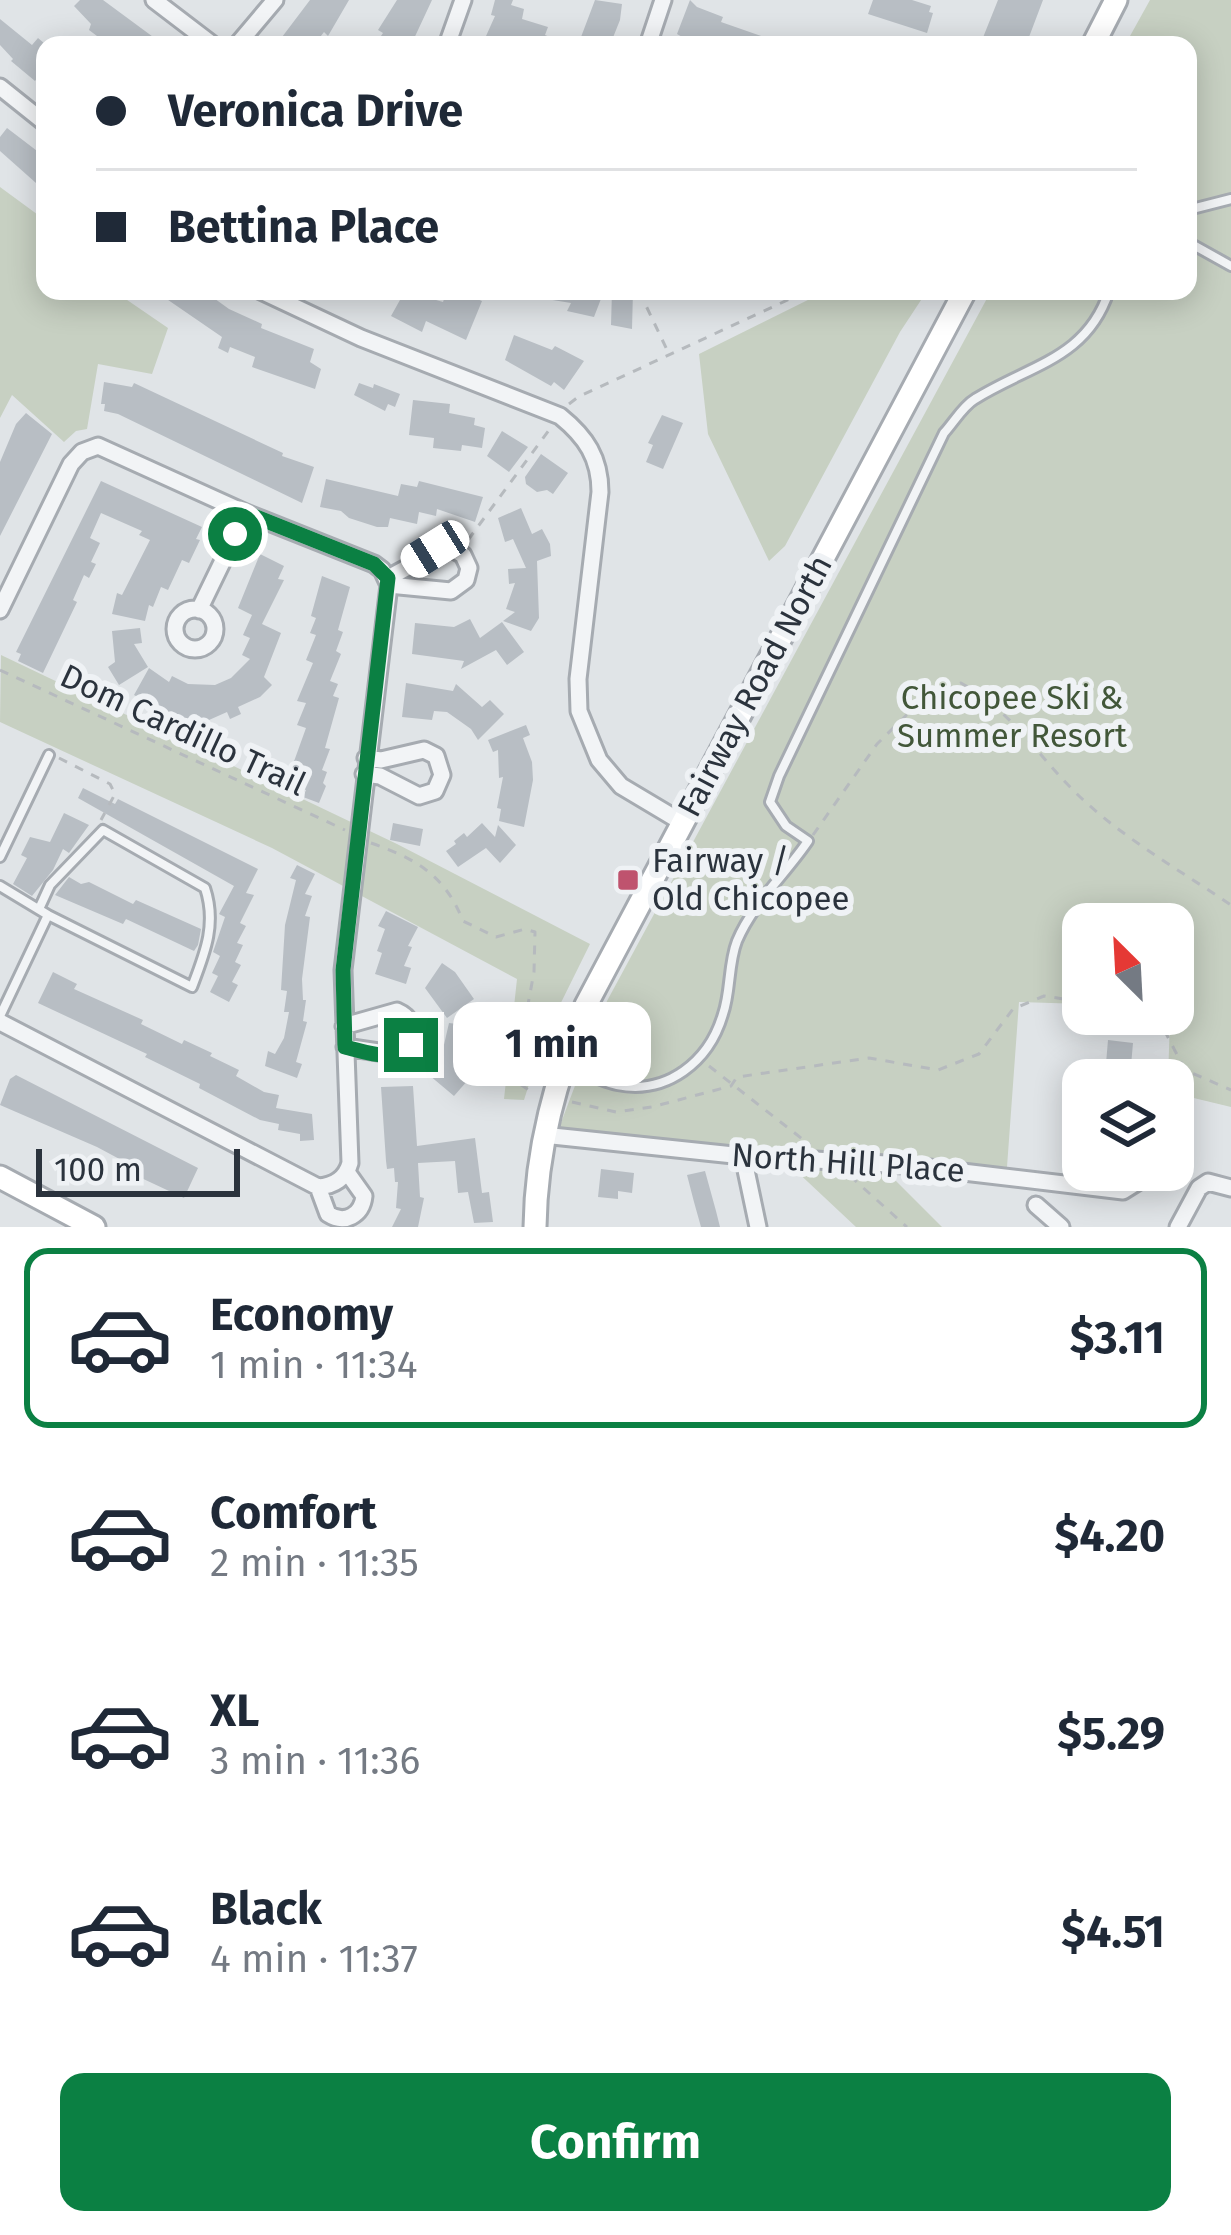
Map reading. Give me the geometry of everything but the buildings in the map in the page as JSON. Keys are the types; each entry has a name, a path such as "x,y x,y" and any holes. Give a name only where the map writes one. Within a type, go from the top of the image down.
{"main road":[{"path":"1098,36 1116,0"},
{"name":"Fairway Road North","path":"535,1227 543,1135 586,1005 960,300"},
{"path":"0,1177 94,1227"}],"street":[{"path":"154,0 201,36"},
{"path":"244,36 274,0"},
{"path":"450,36 463,0"},
{"path":"651,36 663,0"},
{"path":"0,87 36,117"},
{"path":"280,300 361,338 560,416 581,433 600,474 578,711 593,750 621,786 683,823"},
{"path":"0,610 71,464 89,449 108,447 246,513 374,564 389,581 451,591 466,580 469,568 459,550 447,546 435,549 389,581 343,970 350,1163 334,1183 318,1187"},
{"path":"199,610 246,513"},
{"path":"344,1026 397,1011 410,1022 413,1036 410,1048 399,1055 345,1047"},
{"path":"0,1019 318,1187 328,1214 340,1220 354,1216 364,1196 347,1172"},
{"name":"North Hill Place","path":"543,1135 743,1156 904,1165 1062,1184"},
{"path":"743,1156 758,1227"},
{"path":"1178,1227 1199,1188 1208,1182 1231,1188"},
{"path":"1036,1205 1061,1227"}],"lane":[{"path":"1197,208 1231,199"},
{"path":"1197,247 1231,266"},
{"path":"563,1064 618,1085 668,1083 690,1069 723,1015 736,944 753,909 808,842 786,826 770,802 944,433 971,400 1058,359 1101,316 1105,300"},
{"path":"0,857 49,755"},
{"path":"0,886 43,912 192,987 211,931 205,888 103,830 50,885 43,912 0,1019"}],"path":[{"path":"643,300 670,356"},
{"path":"565,411 578,397 788,300"},
{"path":"468,540 553,424"},
{"name":"Dom Cardillo Trail","path":"0,670 346,831"},
{"path":"808,842 878,744 925,697 961,683 1018,724 1075,793 1231,905"},
{"path":"49,755 110,784 114,799 100,822"},
{"path":"363,841 425,867 454,898 463,921 496,937 525,929 535,932 534,972 514,1080 533,1093"},
{"path":"563,1100 616,1112 731,1086 737,1077 869,1058 938,1070 979,1054 1013,1009 1043,996 1062,999"},
{"path":"698,1057 818,1151"},
{"path":"1194,1074 1231,1090"},
{"path":"840,1166 908,1227"}],"green space":[{"name":"Chicopee Ski & Summer Resort","path":"1150,0 1231,0 1231,1107 1194,1098 1194,1059 1169,1059 1169,1035 1194,1035 1194,903 1062,903 1062,1003 1019,1002 1007,1167 559,1128 607,1001 986,300 1197,300 1197,36 1130,36"},
{"path":"0,187 36,213 36,300 127,300 168,328 152,374 98,364 87,429 76,431 64,442 12,395 0,418"},
{"path":"808,300 921,300 785,546 769,561 708,434 699,354"},
{"path":"1,655 397,844 590,944 544,1037 524,1100 504,1099 517,979 272,848 0,722"},
{"path":"792,1167 889,1174 942,1227 856,1227"}],"place":[{"name":"Fairway / Old Chicopee","path":"628,880"}],"route":[{"path":"235,534 246,513 374,564 388,578 343,970 345,1047 393,1056 411,1045"}]}
